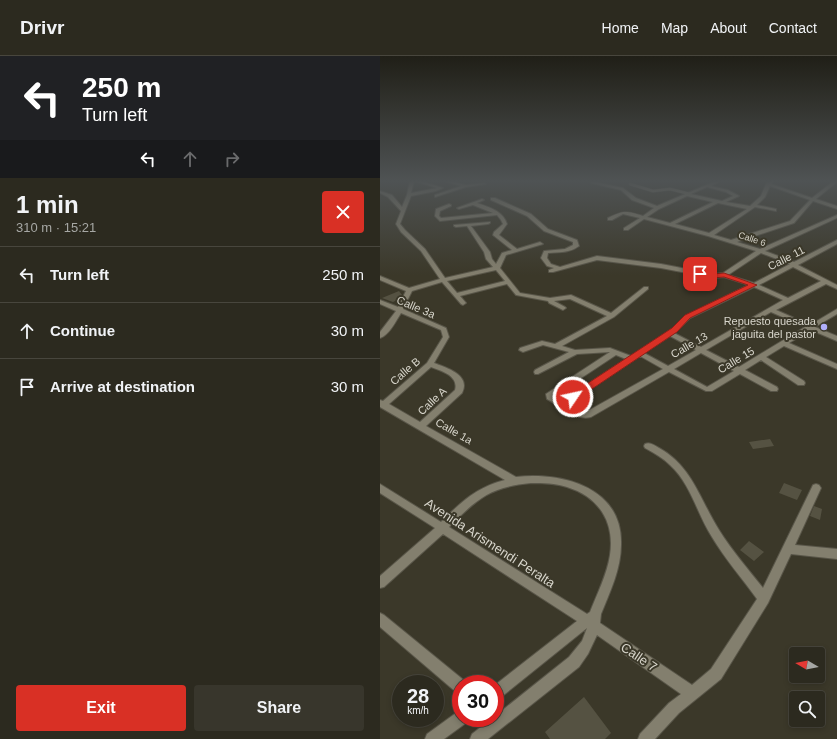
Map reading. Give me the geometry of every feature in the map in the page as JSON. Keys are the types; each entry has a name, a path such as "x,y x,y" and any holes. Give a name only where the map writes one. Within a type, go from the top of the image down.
{"street":[{"path":"403,212 398,224 423,250 443,280 463,303"},
{"path":"438,212 437,216 440,220 498,214"},
{"path":"493,212 498,214 505,222 496,235 515,250"},
{"path":"522,212 529,215 546,230 575,241 576,246 570,250 552,250 546,252 544,258 549,265 559,268"},
{"path":"626,229 650,212"},
{"path":"671,224 697,212"},
{"path":"710,235 746,212"},
{"path":"731,242 792,222 802,212"},
{"name":"Calle 6","path":"610,219 625,213 710,235 760,251 794,265 824,282 837,287"},
{"path":"724,275 760,251 837,216"},
{"path":"456,226 488,223"},
{"path":"468,225 487,252 489,259 518,294 550,300 571,297 612,316"},
{"name":"Calle 11","path":"562,405 669,333 688,317 794,265 837,242"},
{"path":"497,268 503,255 515,250 540,244"},
{"path":"551,271 598,258 661,266 713,276 724,275 754,285 788,300"},
{"path":"380,278 409,290 443,280 497,268"},
{"path":"456,295 509,282"},
{"name":"Calle 13","path":"562,405 580,415 586,415 788,300 824,282"},
{"path":"556,346 612,316 646,288"},
{"path":"380,336 400,311 406,301 409,290"},
{"path":"550,300 550,302 563,308"},
{"name":"Calle 3a","path":"380,302 444,329"},
{"path":"771,310 837,340"},
{"name":"Calle 15","path":"670,368 707,389 785,344 837,311"},
{"name":"Calle B","path":"382,404 430,364 446,337 444,329"},
{"path":"669,333 774,389"},
{"path":"523,350 542,343 575,352 600,350 615,352 630,358"},
{"path":"785,344 837,367"},
{"path":"538,372 575,352"},
{"path":"562,405 549,395 615,352"},
{"path":"639,353 670,368"},
{"path":"761,357 801,383"},
{"name":"Calle A","path":"421,426 459,391 461,386 461,381 457,377 430,364"},
{"name":"Calle 1a","path":"382,404 515,481"},
{"path":"648,446 658,451 676,464 687,477 714,532 764,599"},
{"path":"380,583 462,508 480,494 496,486 515,481 560,481 578,486 598,499 609,514 616,534 615,551 613,568 591,621 582,653 574,662 504,714"},
{"name":"Avenida Arismendi Peralta","path":"380,488 441,528 591,621"},
{"path":"645,739 674,708 716,674 764,599 816,488"},
{"path":"788,549 837,554"},
{"path":"380,619 452,679"},
{"path":"504,686 591,621"},
{"name":"Calle 7","path":"591,621 692,693"},
{"path":"432,739 452,725"},
{"path":"477,739 489,727"}],"building":[{"path":"399,291 402,295 401,298 393,302 382,298"},
{"path":"770,439 774,446 753,449 749,442"},
{"path":"784,483 802,490 797,500 779,493"},
{"path":"814,506 822,509 820,520 810,516"},
{"path":"749,541 764,552 754,561 740,550"},
{"path":"584,697 611,733 605,739 550,739 545,732"}],"place":[{"name":"Repuesto quesada jaguita del pastor","path":"824,327"}],"route":[{"path":"573,397 674,330 688,317 754,285 724,275 713,276 700,274"}]}
